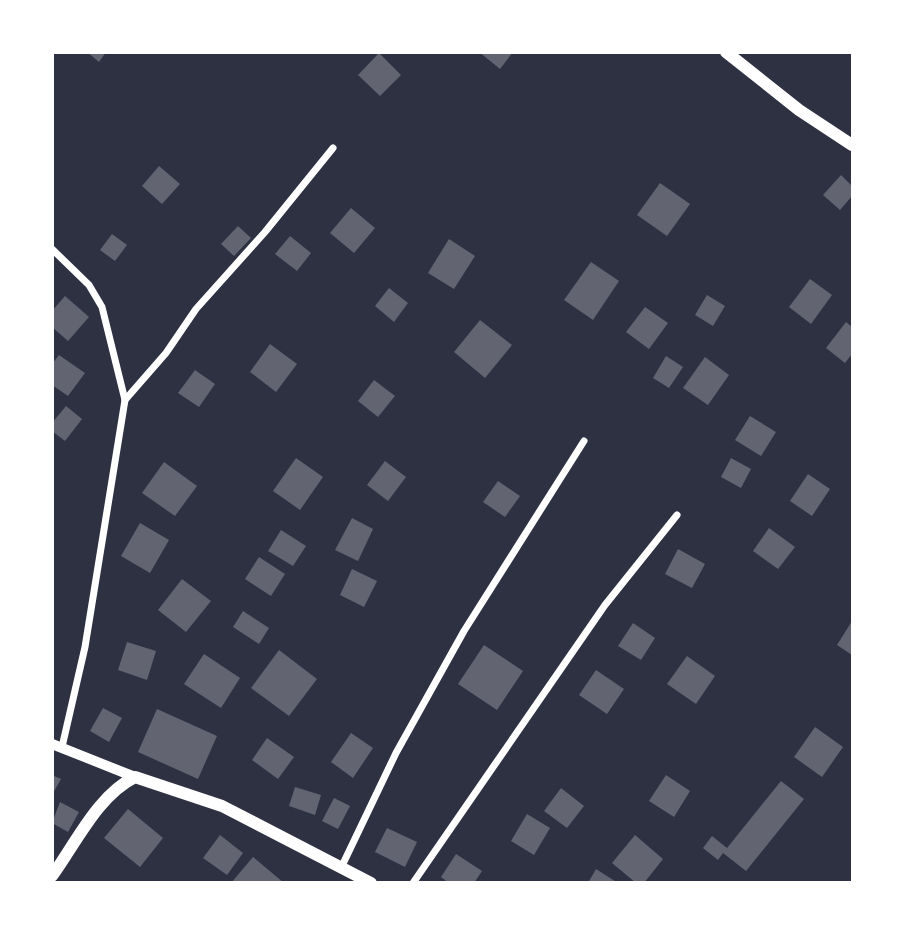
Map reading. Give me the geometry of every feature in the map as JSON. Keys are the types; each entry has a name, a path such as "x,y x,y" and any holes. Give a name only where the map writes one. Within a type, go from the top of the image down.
{"main road":[{"path":"726,52 799,110 852,145"},
{"path":"52,876 106,800 120,785 135,777 222,806 371,883"}],"street":[{"path":"125,400 166,353 195,309 265,232 333,148"},
{"path":"52,249 89,285 102,307 125,400 85,647 57,746 135,777"},
{"path":"341,869 396,752 464,631 584,441"},
{"path":"413,883 605,606 644,552 677,515"}],"building":[{"path":"87,52 106,52 99,62"},
{"path":"479,52 513,52 500,69"},
{"path":"379,53 401,75 380,96 358,75"},
{"path":"159,166 180,184 162,204 142,186"},
{"path":"841,175 852,186 852,196 840,210 823,195"},
{"path":"660,183 690,204 667,236 637,215"},
{"path":"351,208 375,228 354,253 330,233"},
{"path":"238,226 251,238 234,256 221,244"},
{"path":"112,234 127,245 115,261 100,250"},
{"path":"290,236 311,253 297,271 275,254"},
{"path":"449,239 475,256 454,289 428,273"},
{"path":"591,262 619,281 593,320 564,300"},
{"path":"810,279 832,295 811,324 789,307"},
{"path":"389,288 408,303 394,322 375,306"},
{"path":"707,295 725,306 713,326 695,315"},
{"path":"65,296 89,317 68,341 52,327 52,311"},
{"path":"645,307 668,323 649,349 626,332"},
{"path":"480,320 512,345 485,378 454,352"},
{"path":"846,322 852,327 852,354 845,363 826,348"},
{"path":"270,344 297,364 276,392 250,372"},
{"path":"59,355 85,373 68,396 52,385 52,364"},
{"path":"666,356 683,367 669,388 653,378"},
{"path":"705,357 729,375 708,405 683,388"},
{"path":"195,370 215,384 199,407 178,393"},
{"path":"374,380 395,396 378,417 358,401"},
{"path":"66,406 82,419 65,441 52,431 52,423"},
{"path":"750,416 776,432 761,456 735,440"},
{"path":"296,458 323,477 300,510 273,491"},
{"path":"731,458 751,469 741,488 721,477"},
{"path":"385,461 406,477 388,501 367,485"},
{"path":"164,462 197,486 175,516 142,493"},
{"path":"808,474 830,489 812,516 790,501"},
{"path":"498,481 520,496 505,517 483,502"},
{"path":"352,518 373,529 358,561 335,550"},
{"path":"140,523 169,540 150,573 121,556"},
{"path":"769,528 795,547 778,569 753,551"},
{"path":"281,530 306,546 293,566 268,551"},
{"path":"678,549 705,564 692,588 665,574"},
{"path":"259,557 285,574 271,596 245,579"},
{"path":"352,569 377,581 364,607 340,595"},
{"path":"182,579 211,601 186,632 158,610"},
{"path":"243,611 269,628 259,644 233,627"},
{"path":"852,621 852,655 837,645"},
{"path":"633,623 655,638 641,660 618,646"},
{"path":"127,642 156,651 147,680 118,670"},
{"path":"484,645 523,671 497,710 458,684"},
{"path":"279,650 317,679 289,716 251,688"},
{"path":"204,654 240,678 221,708 184,684"},
{"path":"687,656 715,676 696,704 667,684"},
{"path":"596,670 624,689 607,714 579,695"},
{"path":"103,708 122,718 109,742 90,731"},
{"path":"157,709 217,736 198,779 138,752"},
{"path":"815,727 843,747 822,777 794,757"},
{"path":"351,733 373,748 353,778 331,762"},
{"path":"267,738 294,757 278,779 252,760"},
{"path":"52,775 61,779 52,795"},
{"path":"666,775 690,791 674,817 649,801"},
{"path":"781,781 804,799 746,871 723,853 718,860 703,848 712,836 727,848"},
{"path":"295,787 321,795 315,815 289,806"},
{"path":"561,788 584,806 567,828 544,811"},
{"path":"334,798 350,806 338,829 322,821"},
{"path":"60,802 79,812 68,832 52,823"},
{"path":"128,809 163,838 140,867 104,838"},
{"path":"527,814 550,828 534,855 511,841"},
{"path":"387,828 417,842 405,867 375,852"},
{"path":"220,835 243,853 227,875 203,858"},
{"path":"635,835 663,859 644,883 636,883 612,863"},
{"path":"456,854 482,871 474,883 449,883 441,877"},
{"path":"253,857 284,883 231,883"},
{"path":"596,869 618,883 588,883"}]}
